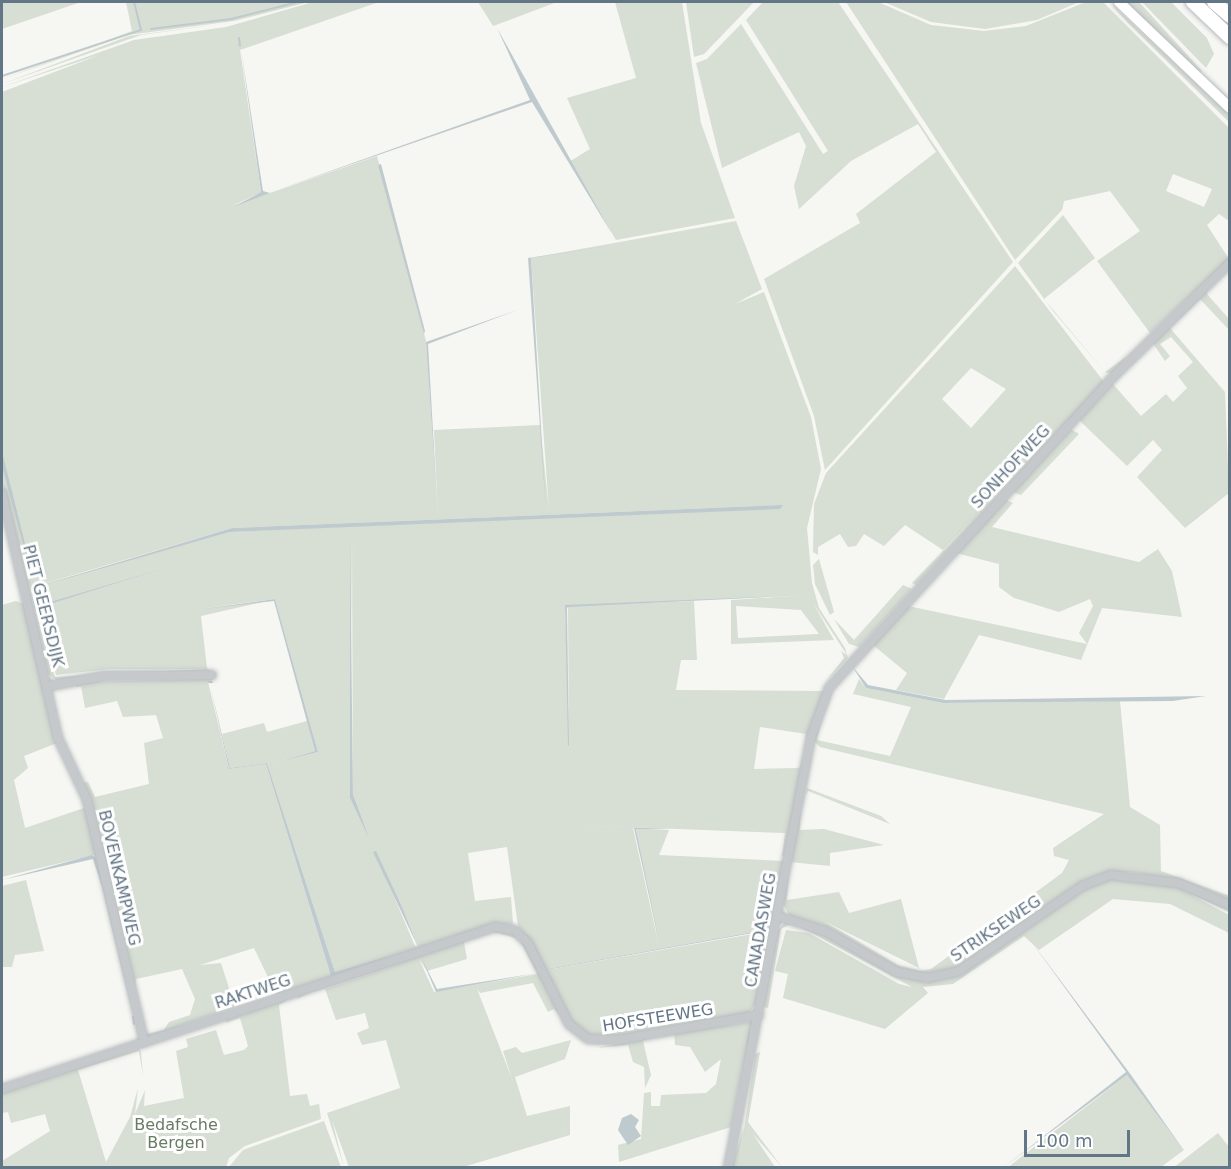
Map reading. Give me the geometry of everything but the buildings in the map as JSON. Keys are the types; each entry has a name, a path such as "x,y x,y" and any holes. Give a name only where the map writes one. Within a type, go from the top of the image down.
{"highway":[{"path":"1193,2 1230,37"},
{"path":"1214,2 1230,16"}],"street":[{"path":"1119,2 1230,108"},
{"name":"SONHOFWEG","path":"823,698 854,656 1110,380 1230,263"},
{"name":"PIET GEERSDIJK","path":"2,494 49,686 56,725"},
{"path":"49,686 104,676 212,675"},
{"name":"CANADASWEG","path":"728,1167 823,698"},
{"name":"BOVENKAMPWEG","path":"56,725 87,800 144,1042"},
{"name":"STRIKSEWEG","path":"778,916 825,931 897,972 927,978 959,971 1082,886 1111,875 1178,883 1230,905"},
{"name":"RAKTWEG","path":"2,1089 488,929 514,930"},
{"name":"HOFSTEEWEG","path":"514,930 528,943 569,1024 588,1039 617,1040 759,1015"}],"green space":[{"path":"2,2 81,2 2,29"},
{"path":"126,2 309,2 234,21 128,35 2,79 132,31"},
{"path":"313,2 379,2 240,50 261,192 232,206 377,156 426,341 438,518 434,430 540,425 549,510 531,258 736,221 762,289 735,304 764,292 811,417 821,469 807,528 812,583 819,608 845,648 848,658 824,684 844,658 841,651 847,655 813,603 834,640 731,644 731,600 806,595 565,606 569,737 568,606 694,601 697,660 681,660 676,690 824,691 806,752 806,734 760,727 754,769 799,768 805,758 787,855 782,856 785,833 571,825 633,828 659,946 636,828 669,830 659,855 785,861 760,998 748,1014 610,1039 583,1033 568,1019 518,926 507,847 468,853 475,901 511,897 513,924 490,926 277,996 254,948 200,965 221,963 235,1007 172,1028 239,1009 149,1037 144,1033 141,1017 146,1034 164,1030 169,1022 190,1015 195,999 182,969 136,979 134,990 82,783 88,782 95,797 149,784 144,743 163,738 156,715 123,717 117,701 85,708 81,686 77,687 75,682 214,679 208,682 229,769 266,764 331,976 409,950 335,972 267,763 230,768 222,734 264,723 267,732 307,721 315,751 273,763 318,752 275,599 205,608 267,601 201,616 207,668 214,674 102,675 59,682 48,674 2,489 2,467 32,578 2,451 2,92 99,55 2,87 134,40 226,27","holes":["783,505 230,532 33,587 232,528","352,535 353,794 371,843 350,798","181,563 36,608 36,613 31,594 36,606","736,606 801,610 819,634 738,638","38,620 56,675 109,669 206,669 55,677","374,850 403,909 418,947 415,946","769,929 770,931 547,970"]},
{"path":"478,2 557,2 493,26"},
{"path":"615,2 682,2 701,123 735,218 616,240 569,162 590,149 567,98 636,78"},
{"path":"686,2 754,2 704,54 694,57"},
{"path":"763,2 838,2 1013,262 825,470 814,416 764,279 860,223 856,214 936,152 918,124 851,161 799,209 794,186 806,146 799,132 722,168 696,63 707,59 741,24 823,154 828,151 746,20"},
{"path":"846,2 878,2 931,25 984,31 1026,26 1086,2 1103,2 1229,128 1229,221 1219,214 1207,225 1229,259 1130,352 1150,333 1097,261 1140,231 1110,191 1064,201 1062,210 1015,260","holes":["1173,174 1212,189 1204,207 1166,191"]},
{"path":"884,2 1079,2 1037,20 985,29 931,22"},
{"path":"1109,2 1229,114 1229,122 1127,22"},
{"path":"1125,2 1140,3 1202,71 1199,74"},
{"path":"1142,2 1171,2 1207,38 1214,54 1206,68"},
{"path":"221,24 141,35 2,84 129,36"},
{"path":"1063,215 1095,258 1044,299 1018,263"},
{"path":"1015,266 1104,382 916,585 912,583 991,501 943,550 905,525 884,546 864,534 856,546 848,547 840,534 818,547 818,555 813,552 814,504 826,473","holes":["971,368 1006,389 971,428 942,399"]},
{"path":"1208,287 1207,294 1229,319 1229,330 1200,299 1170,328 1225,392 1229,493 1185,528 1137,477 1162,450 1153,440 1127,466 1079,420 1146,348 1113,384 1141,416 1166,394 1173,402 1187,388 1178,376 1193,362 1171,337 1160,344 1170,356 1165,361 1152,342"},
{"path":"1046,301 1105,372 1053,311"},
{"path":"1127,356 1113,373 1105,372"},
{"path":"1074,425 1071,429 1079,434 1021,495 1013,492"},
{"path":"1006,500 1013,503 992,527 1139,562 1158,549 1172,571 1182,617 1102,608 1081,660 979,635 944,699 896,690 907,673 873,645 908,606 1087,644 1079,633 1093,606 1090,599 1059,612 1014,598 999,587 999,564 956,553"},
{"path":"819,559 834,612 830,615 815,584 813,565"},
{"path":"903,585 912,589 859,647 849,644 834,619 854,640"},
{"path":"16,601 27,605 57,743 24,756 28,768 14,780 25,828 87,807 132,1012 94,855 2,877 2,605"},
{"path":"859,679 866,688 943,703 1120,701 1130,807 1160,825 1161,871 1230,896 1229,903 1183,881 1131,872 1105,874 959,968 936,975 903,972 789,915 783,904 789,870 787,900 839,892 849,913 901,899 919,968 822,920 898,965 920,971 931,969 1062,873 1069,860 1054,856 1053,848 1104,814 820,747 813,740 823,714 817,740 890,756 911,707 853,694"},
{"path":"807,788 881,816 890,824 808,791 806,795"},
{"path":"801,803 800,830 824,829 884,845 830,853 830,866 790,862"},
{"path":"1110,877 1178,885 1229,907 1229,912 1184,891 1229,915 1229,933 1170,904 1113,899 1039,950 1024,936 953,984 923,987 928,993 885,1029 783,998 788,974 775,971 786,930 809,933 899,984 912,987 794,924 810,927 897,975 937,980 959,973 1083,888"},
{"path":"26,880 44,951 15,955 12,967 2,967 2,886"},
{"path":"784,923 793,923 781,929 768,1008 763,1007 778,930"},
{"path":"489,931 508,931 523,940 563,1018 554,1009 548,1012 533,983 480,993 477,989 512,1079 503,1051 516,1047 522,1053 571,1040 565,1059 515,1077 527,1116 570,1106 570,1135 463,1167 349,1167 332,1120 344,1167 327,1113 400,1088 386,1040 362,1045 357,1033 369,1028 365,1013 336,1020 325,989 415,959 309,993 297,999 299,994 483,933 464,942 467,959 427,971 419,959 434,992 537,974 519,939"},
{"name":"Bedafsche Bergen","path":"290,998 279,1005 290,1096 307,1094 310,1106 319,1104 321,1119 245,1146 229,1158 226,1167 2,1168 2,1161 50,1131 45,1114 11,1123 8,1112 2,1113 2,1091 139,1049 143,1076 139,1051 78,1070 106,1162 130,1117 138,1088 135,1114 145,1090 144,1106 184,1098 176,1051 188,1047 186,1039 216,1030 224,1055 244,1050 248,1046 240,1018 226,1023 225,1018"},
{"path":"752,1022 726,1167 746,1046 731,1127 619,1162 618,1145 641,1139 644,1093 651,1092 651,1106 660,1106 661,1095 706,1093 716,1084 721,1059 705,1072 690,1047 675,1045 674,1032"},
{"path":"651,1037 643,1041 651,1075 645,1088 644,1067 633,1062 628,1045 597,1048"},
{"path":"760,1052 748,1122 782,1167 753,1134 775,1167 731,1168 744,1127 739,1163 755,1054"},
{"path":"1127,1075 1184,1150 1161,1167 1007,1168"},
{"path":"324,1121 341,1167 229,1167 243,1150"},
{"path":"1218,1133 1229,1147 1229,1167 1173,1168"}],"shaded area":[{"path":"497,28 612,234 532,102 277,190 530,100"},
{"path":"241,49 263,191 270,193 233,207 261,192"},
{"path":"381,164 425,331 424,334 378,165"},
{"path":"615,245 531,258 546,511 528,258"},
{"path":"520,309 428,344 438,518 426,342"},
{"path":"2,451 33,576 32,578 2,467"},
{"path":"783,505 780,509 230,532 33,588 232,528"},
{"path":"350,535 353,794 371,843 350,798"},
{"path":"181,563 37,608 35,612 31,594 36,606"},
{"path":"807,595 568,607 568,746 565,605"},
{"path":"275,599 318,752 274,763 315,751 274,601 205,609"},
{"path":"852,666 868,685 946,700 1206,696 1173,701 943,703 866,688"},
{"path":"210,685 230,768 267,763 335,972 409,950 331,976 266,764 229,769"},
{"path":"571,825 671,829 636,829 660,946 634,828"},
{"path":"376,851 403,909 418,947 373,852"},
{"path":"92,855 96,858 103,890 93,859 2,880"},
{"path":"770,930 546,970 547,969"},
{"path":"1028,937 1183,1149 1127,1075 1004,1167 1126,1072"},
{"path":"421,957 437,989 538,973 436,992"},
{"path":"631,1114 639,1120 635,1127 641,1136 628,1145 618,1130 622,1118"}],"waterway":[{"path":"2,76 141,30 134,2"},
{"path":"151,29 231,19 298,2"},
{"path":"239,38 240,46"},
{"path":"133,1017 134,1024"},
{"path":"748,1043 750,1032"}]}
